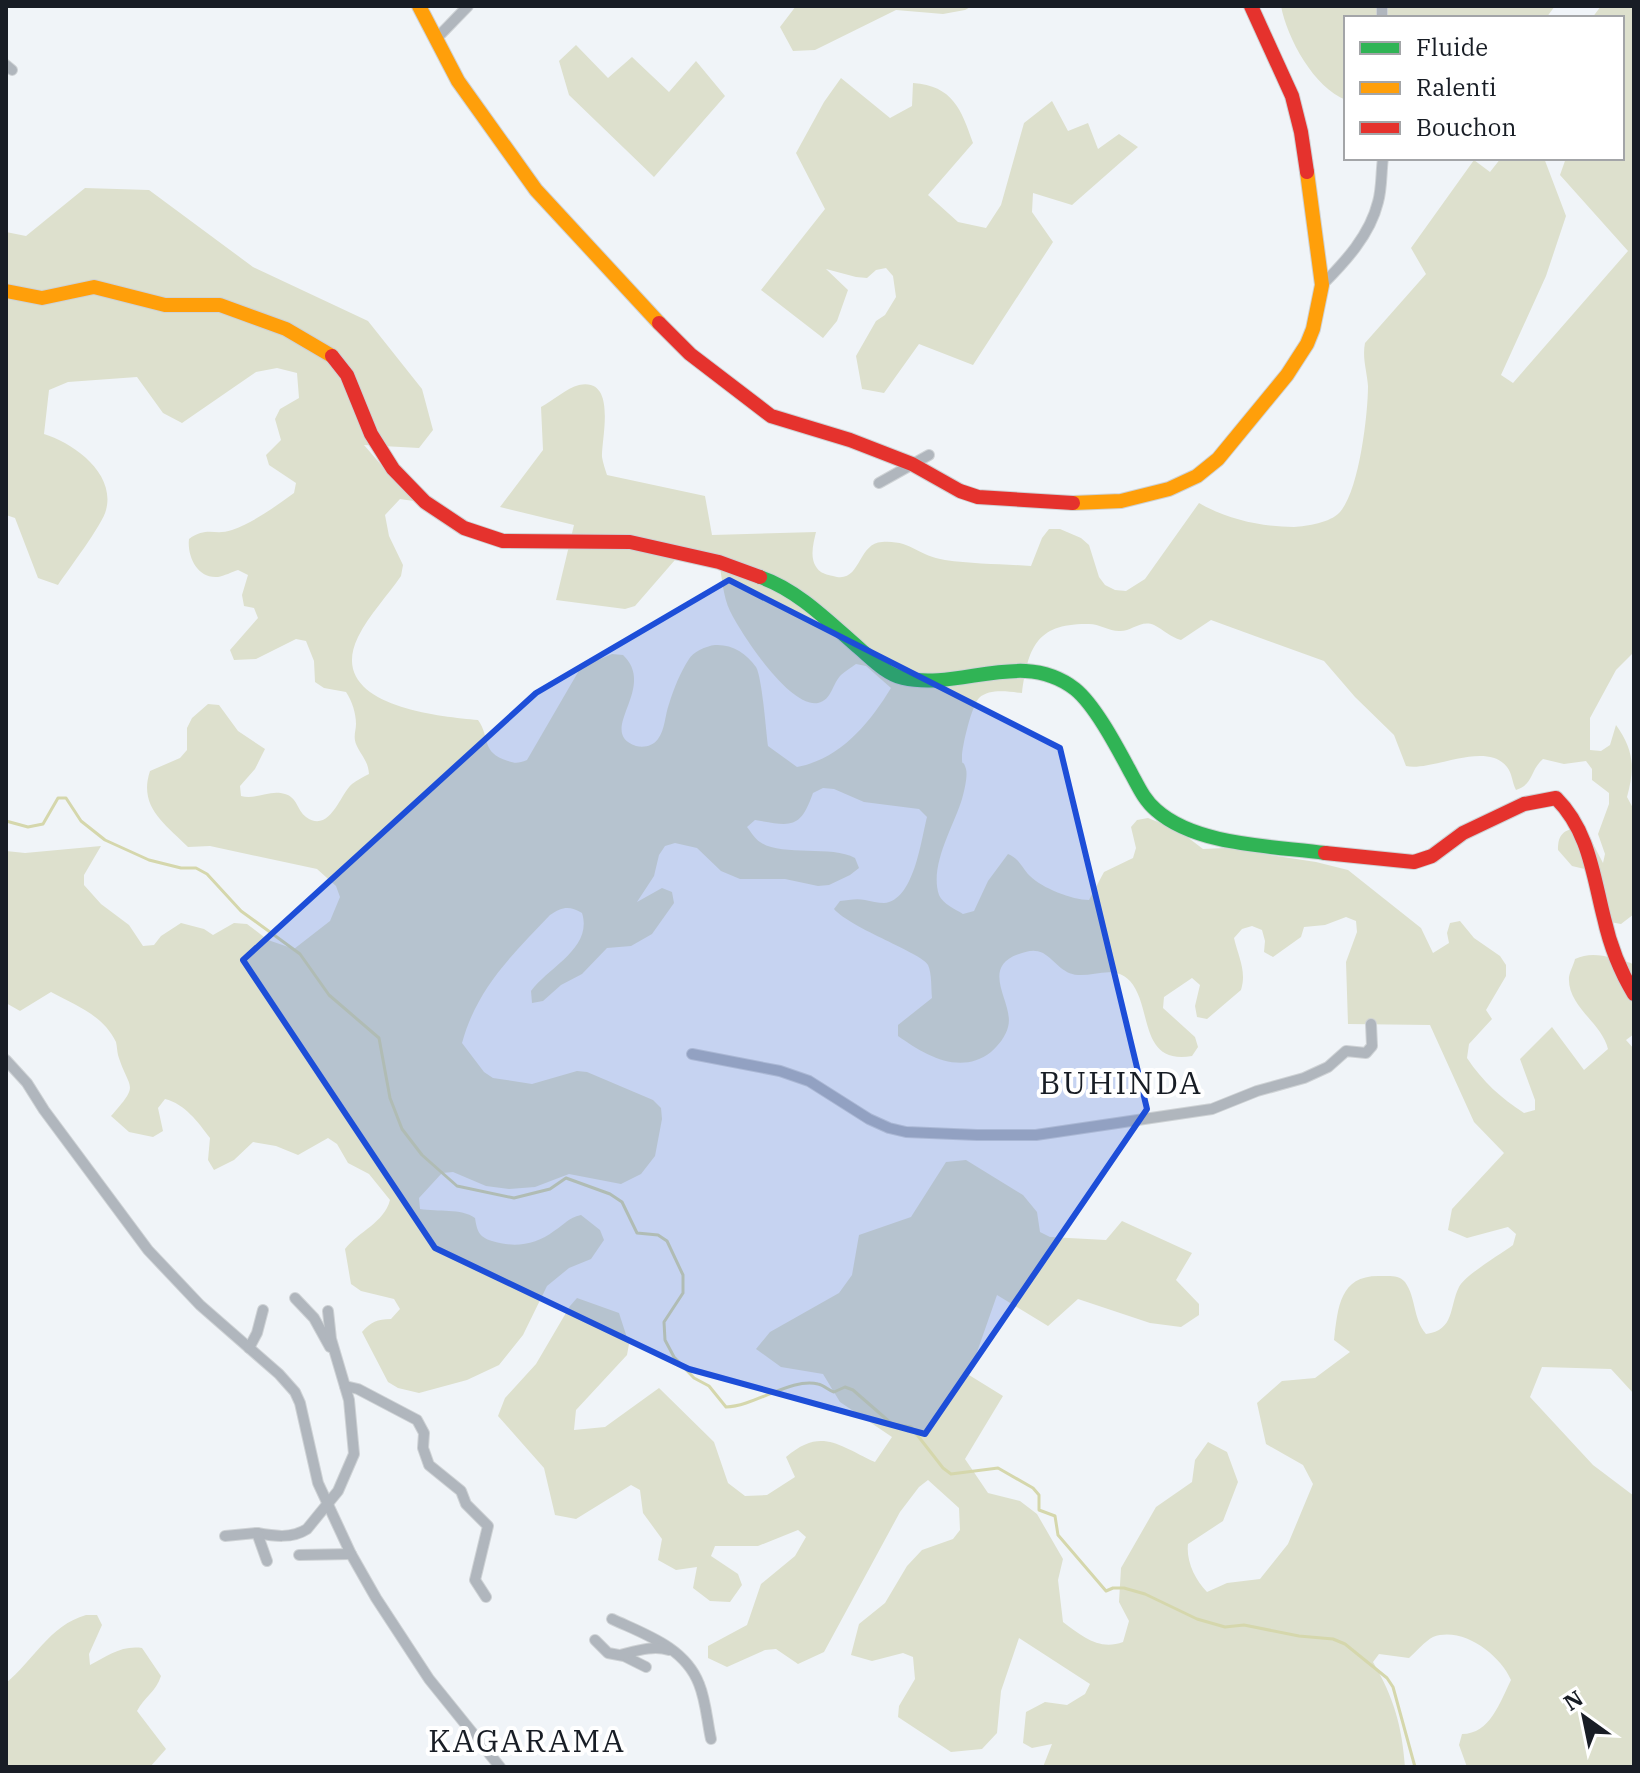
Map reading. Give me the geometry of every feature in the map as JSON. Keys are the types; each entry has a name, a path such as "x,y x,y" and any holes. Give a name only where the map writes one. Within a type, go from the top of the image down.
{"street":[{"path":"419,6 458,81 536,190 690,354 771,416 850,440 912,464 960,491 978,497 1061,504 1121,501 1169,489 1197,476 1218,459 1287,375 1307,344 1320,305 1322,285 1301,132 1292,96 1251,6"},
{"path":"435,40 468,6"},
{"path":"1322,285 1344,264 1369,224 1378,203 1383,160"},
{"path":"6,291 31,298 48,298 96,287 166,305 222,305 287,330 322,348 341,364 355,386 372,435 401,479 427,503 482,538 503,541 630,542 719,562 767,579 803,600 882,668 901,678 927,681 1019,669 1049,675 1075,689 1086,701 1121,753 1144,798 1157,812 1214,838 1414,862 1432,856 1463,833 1524,804 1556,798 1570,812 1587,848 1608,932 1625,980 1634,994"},
{"path":"879,483 929,455"},
{"path":"692,1054 780,1071 809,1081 889,1128 920,1132 1036,1135 1212,1109 1257,1091 1304,1078 1328,1067 1346,1051 1366,1053 1372,1046 1371,1024"},
{"path":"6,1060 27,1083 148,1250 200,1305 295,1392 318,1483 351,1554 429,1679 500,1767"},
{"path":"295,1298 314,1318 335,1356"},
{"path":"249,1348 263,1310"},
{"path":"225,1536 300,1533 327,1506 346,1476 354,1454 349,1400 335,1356 328,1311"},
{"path":"345,1386 358,1389 417,1420 424,1433 423,1448 429,1465 461,1491 466,1504 488,1526 475,1580 486,1597"},
{"path":"257,1533 267,1561"},
{"path":"299,1555 351,1554"},
{"path":"612,1619 679,1654 700,1686 711,1739"},
{"path":"595,1640 608,1653 639,1661 646,1667"},
{"path":"620,1655 662,1648 679,1654"}],"highlighted area":[{"path":"729,580 1060,748 1147,1109 925,1434 689,1369 435,1248 243,960 536,693"}],"green space":[{"path":"796,6 972,6 943,14 896,10 815,50 793,51 780,27"},
{"path":"1281,6 1555,6 1548,16 1344,16 1344,99 1323,85 1313,73 1296,47"},
{"path":"1601,6 1634,6 1634,652 1616,670 1590,718 1590,750 1601,751 1610,745 1616,725 1630,751 1632,768 1627,797 1634,810 1634,914 1621,924 1610,922 1593,871 1572,866 1558,850 1562,835 1575,828 1589,836 1603,863 1605,854 1598,834 1609,804 1609,793 1592,780 1592,769 1586,761 1564,764 1543,759 1526,784 1516,790 1507,767 1498,759 1486,756 1406,766 1394,735 1324,661 1211,620 1181,640 1149,624 1119,631 1089,624 1057,628 1038,641 1028,663 1022,693 989,693 979,698 973,709 962,752 965,788 940,859 937,883 939,895 946,904 963,914 974,911 988,881 1008,854 1030,876 1049,889 1089,900 1104,872 1133,858 1136,848 1131,827 1137,820 1148,818 1178,830 1203,849 1225,848 1348,870 1421,928 1433,953 1449,943 1447,933 1450,923 1460,921 1474,938 1500,956 1506,965 1506,976 1486,1010 1492,1019 1469,1044 1467,1058 1493,1089 1524,1113 1535,1110 1535,1100 1520,1059 1552,1027 1584,1070 1608,1049 1599,1031 1573,997 1569,977 1575,959 1589,955 1603,956 1634,966 1634,1034 1626,1040 1634,1049 1634,1394 1611,1369 1542,1367 1530,1397 1593,1465 1634,1496 1634,1767 1467,1767 1459,1745 1462,1734 1472,1733 1487,1723 1511,1680 1498,1661 1479,1645 1468,1639 1445,1635 1433,1637 1409,1658 1379,1654 1373,1662 1396,1713 1405,1767 1043,1767 1052,1744 1032,1748 1023,1743 1026,1712 1045,1702 1067,1705 1085,1694 1090,1684 1019,1638 1001,1691 997,1733 982,1749 951,1752 898,1717 899,1706 915,1679 913,1657 903,1653 872,1661 851,1655 859,1624 885,1603 907,1566 922,1550 953,1539 960,1530 959,1508 928,1480 900,1512 824,1652 798,1664 776,1649 765,1650 727,1667 708,1658 708,1646 747,1625 761,1584 795,1556 806,1537 798,1530 758,1546 715,1546 711,1556 738,1574 742,1585 730,1602 710,1601 693,1588 697,1567 676,1570 658,1560 662,1539 643,1513 640,1490 631,1485 576,1519 555,1515 544,1468 498,1416 505,1398 536,1364 577,1298 619,1313 629,1344 627,1355 576,1410 574,1430 605,1427 659,1388 714,1442 728,1483 745,1496 767,1495 795,1477 786,1457 809,1443 830,1442 875,1462 892,1437 840,1402 823,1374 781,1367 756,1349 770,1332 839,1293 852,1275 859,1235 911,1217 946,1162 966,1160 1023,1195 1037,1212 1040,1232 1050,1237 1106,1240 1122,1221 1192,1253 1176,1280 1199,1304 1199,1315 1181,1327 1150,1323 1078,1299 1048,1326 997,1295 969,1375 1003,1396 965,1459 988,1493 1020,1501 1037,1514 1063,1559 1058,1580 1063,1622 1098,1643 1123,1642 1129,1621 1119,1602 1121,1568 1156,1507 1192,1482 1195,1460 1208,1442 1227,1452 1238,1482 1223,1521 1188,1544 1192,1570 1207,1592 1227,1583 1260,1579 1288,1544 1313,1484 1303,1465 1266,1444 1257,1403 1282,1381 1315,1378 1350,1352 1334,1340 1340,1304 1349,1286 1357,1280 1395,1276 1403,1280 1409,1288 1422,1328 1426,1334 1435,1332 1447,1323 1463,1282 1513,1245 1516,1234 1508,1227 1467,1238 1448,1230 1452,1209 1504,1153 1474,1122 1430,1025 1348,1024 1346,962 1357,932 1356,921 1346,917 1325,925 1304,927 1301,937 1273,957 1264,952 1262,930 1252,926 1242,929 1234,938 1242,970 1241,990 1207,1019 1197,1017 1195,1006 1200,985 1192,978 1164,997 1163,1008 1195,1037 1198,1047 1192,1056 1163,1052 1155,1043 1137,992 1124,976 1112,972 1072,974 1040,952 1019,954 1007,960 999,977 1009,1018 1004,1037 991,1052 979,1059 955,1062 931,1056 898,1036 898,1025 932,998 928,965 834,909 840,901 859,899 884,903 894,900 903,892 919,854 927,817 919,809 864,802 834,789 823,788 813,793 804,814 793,823 755,820 747,827 758,841 769,846 833,852 855,858 859,868 829,885 818,886 785,879 740,879 721,871 697,848 675,843 665,846 659,855 654,876 637,902 662,888 672,892 674,903 652,934 631,946 607,948 582,974 561,985 543,1001 532,1003 531,991 575,947 584,925 582,913 573,909 554,912 497,973 477,1005 462,1043 484,1072 493,1078 532,1084 577,1071 587,1072 653,1100 661,1108 662,1119 655,1156 641,1174 621,1184 569,1174 535,1187 509,1189 486,1186 453,1172 442,1173 419,1198 420,1209 469,1215 475,1218 479,1233 484,1238 500,1243 524,1244 547,1236 581,1215 600,1230 604,1240 591,1259 569,1268 547,1286 523,1335 499,1365 467,1380 419,1393 388,1382 362,1332 375,1322 391,1319 400,1309 394,1299 361,1291 351,1284 345,1249 377,1221 390,1200 369,1174 348,1163 337,1144 328,1138 298,1155 276,1146 253,1142 234,1160 214,1170 208,1160 210,1138 185,1109 165,1099 158,1108 163,1131 153,1137 129,1132 111,1116 126,1097 130,1086 116,1042 104,1025 88,1012 51,992 20,1011 6,1003 6,851 25,853 101,846 84,875 84,885 101,904 129,925 143,946 154,945 161,936 181,923 204,929 213,935 234,923 247,924 268,940 294,949 330,921 340,897 336,886 317,869 210,846 188,847 156,814 148,795 150,771 180,758 187,750 187,728 192,718 208,704 219,705 238,731 265,749 255,769 240,786 241,796 285,794 292,798 306,817 314,821 322,820 334,811 352,784 369,774 355,741 356,720 350,699 346,692 324,688 315,682 314,661 306,641 296,639 256,659 234,660 230,650 258,618 254,608 244,606 242,595 248,575 238,570 211,577 199,570 190,552 189,539 195,535 226,532 240,527 294,493 296,483 269,465 266,455 281,440 275,419 280,409 299,398 297,373 277,368 256,372 182,423 163,413 137,377 68,382 49,390 44,434 67,444 90,462 105,484 107,496 106,510 99,526 58,585 38,578 15,518 6,515 6,232 26,236 85,188 149,190 253,267 368,321 422,389 433,430 419,448 364,445 395,481 427,503 400,499 385,515 389,536 403,565 401,576 358,637 352,660 357,678 370,692 413,710 478,720 493,753 518,763 527,760 581,667 612,654 623,655 632,668 634,681 622,731 625,739 636,746 645,747 654,743 660,735 675,686 691,656 715,645 727,646 743,654 756,667 768,746 797,767 827,756 852,738 891,688 866,666 856,664 841,675 823,701 806,701 794,694 767,667 730,611 719,562 681,553 635,606 625,609 556,600 574,525 500,507 543,450 541,407 574,387 591,385 599,390 603,400 605,425 602,457 607,475 705,496 712,535 816,532 812,553 814,563 821,572 832,576 849,575 868,549 882,542 901,543 945,560 1031,566 1049,529 1060,529 1089,545 1099,577 1105,585 1126,591 1145,579 1199,503 1233,518 1269,526 1294,527 1324,521 1336,516 1347,502 1357,471 1368,399 1365,343 1426,274 1411,248 1474,160 1490,172 1499,160 1545,160 1566,216 1546,276 1501,375 1513,383 1628,251 1560,175 1565,160 1624,160 1624,16 1594,16"},
{"path":"576,45 608,78 632,57 669,92 696,61 725,96 654,177 569,95 559,61"},
{"path":"841,78 890,118 912,106 913,83 938,89 954,101 973,143 928,195 958,222 986,228 1001,205 1024,123 1052,101 1068,131 1088,123 1098,149 1119,134 1138,147 1072,205 1033,193 1032,212 1053,242 973,365 919,344 884,393 862,389 856,356 876,321 885,315 896,297 893,276 886,268 876,270 867,278 826,269 848,290 837,321 823,338 761,290 825,209 796,153"},
{"path":"86,1615 97,1615 102,1625 89,1654 90,1665 121,1650 142,1648 161,1676 137,1711 166,1749 150,1767 6,1767 6,1683 52,1635"}],"waterway":[{"path":"6,821 28,827 43,824 58,798 66,798 81,821 105,840 149,860 181,868 196,868 207,874 241,911 300,954 329,995 379,1038 390,1098 402,1129 422,1155 457,1186 514,1198 550,1189 566,1178 610,1194 622,1202 637,1233 658,1235 667,1241 683,1275 683,1293 664,1322 665,1340 674,1357 694,1378 709,1386 726,1407 797,1384 820,1385 834,1392 845,1387 853,1390 892,1424 911,1427 951,1474 998,1468 1033,1488 1039,1495 1039,1510 1055,1516 1058,1535 1106,1591 1124,1588 1145,1594 1197,1619 1225,1627 1244,1625 1333,1639 1345,1644 1387,1678 1393,1687 1415,1767"}],"traffic: fast":[{"path":"760,577 800,598 880,666 897,676 925,681 1013,671 1055,677 1075,689 1091,706 1145,798 1173,822 1214,838 1325,853"}],"traffic: slow":[{"path":"419,6 458,81 536,190 659,323"},
{"path":"1073,503 1121,501 1169,489 1197,476 1218,459 1287,375 1313,329 1322,285 1307,172"},
{"path":"6,291 42,298 94,287 165,305 220,305 286,329 332,356"}],"traffic: jam":[{"path":"1251,6 1292,96 1307,172"},
{"path":"659,323 690,354 771,416 850,440 912,464 960,491 978,497 1073,503"},
{"path":"332,356 347,375 371,434 393,469 425,502 464,528 503,541 630,542 719,562 760,577"},
{"path":"1325,853 1414,862 1432,856 1463,833 1524,804 1556,798 1583,839 1612,948 1634,994"}],"district":[{"name":"BUHINDA","path":"1121,1082"},
{"name":"KAGARAMA","path":"527,1740"}]}
